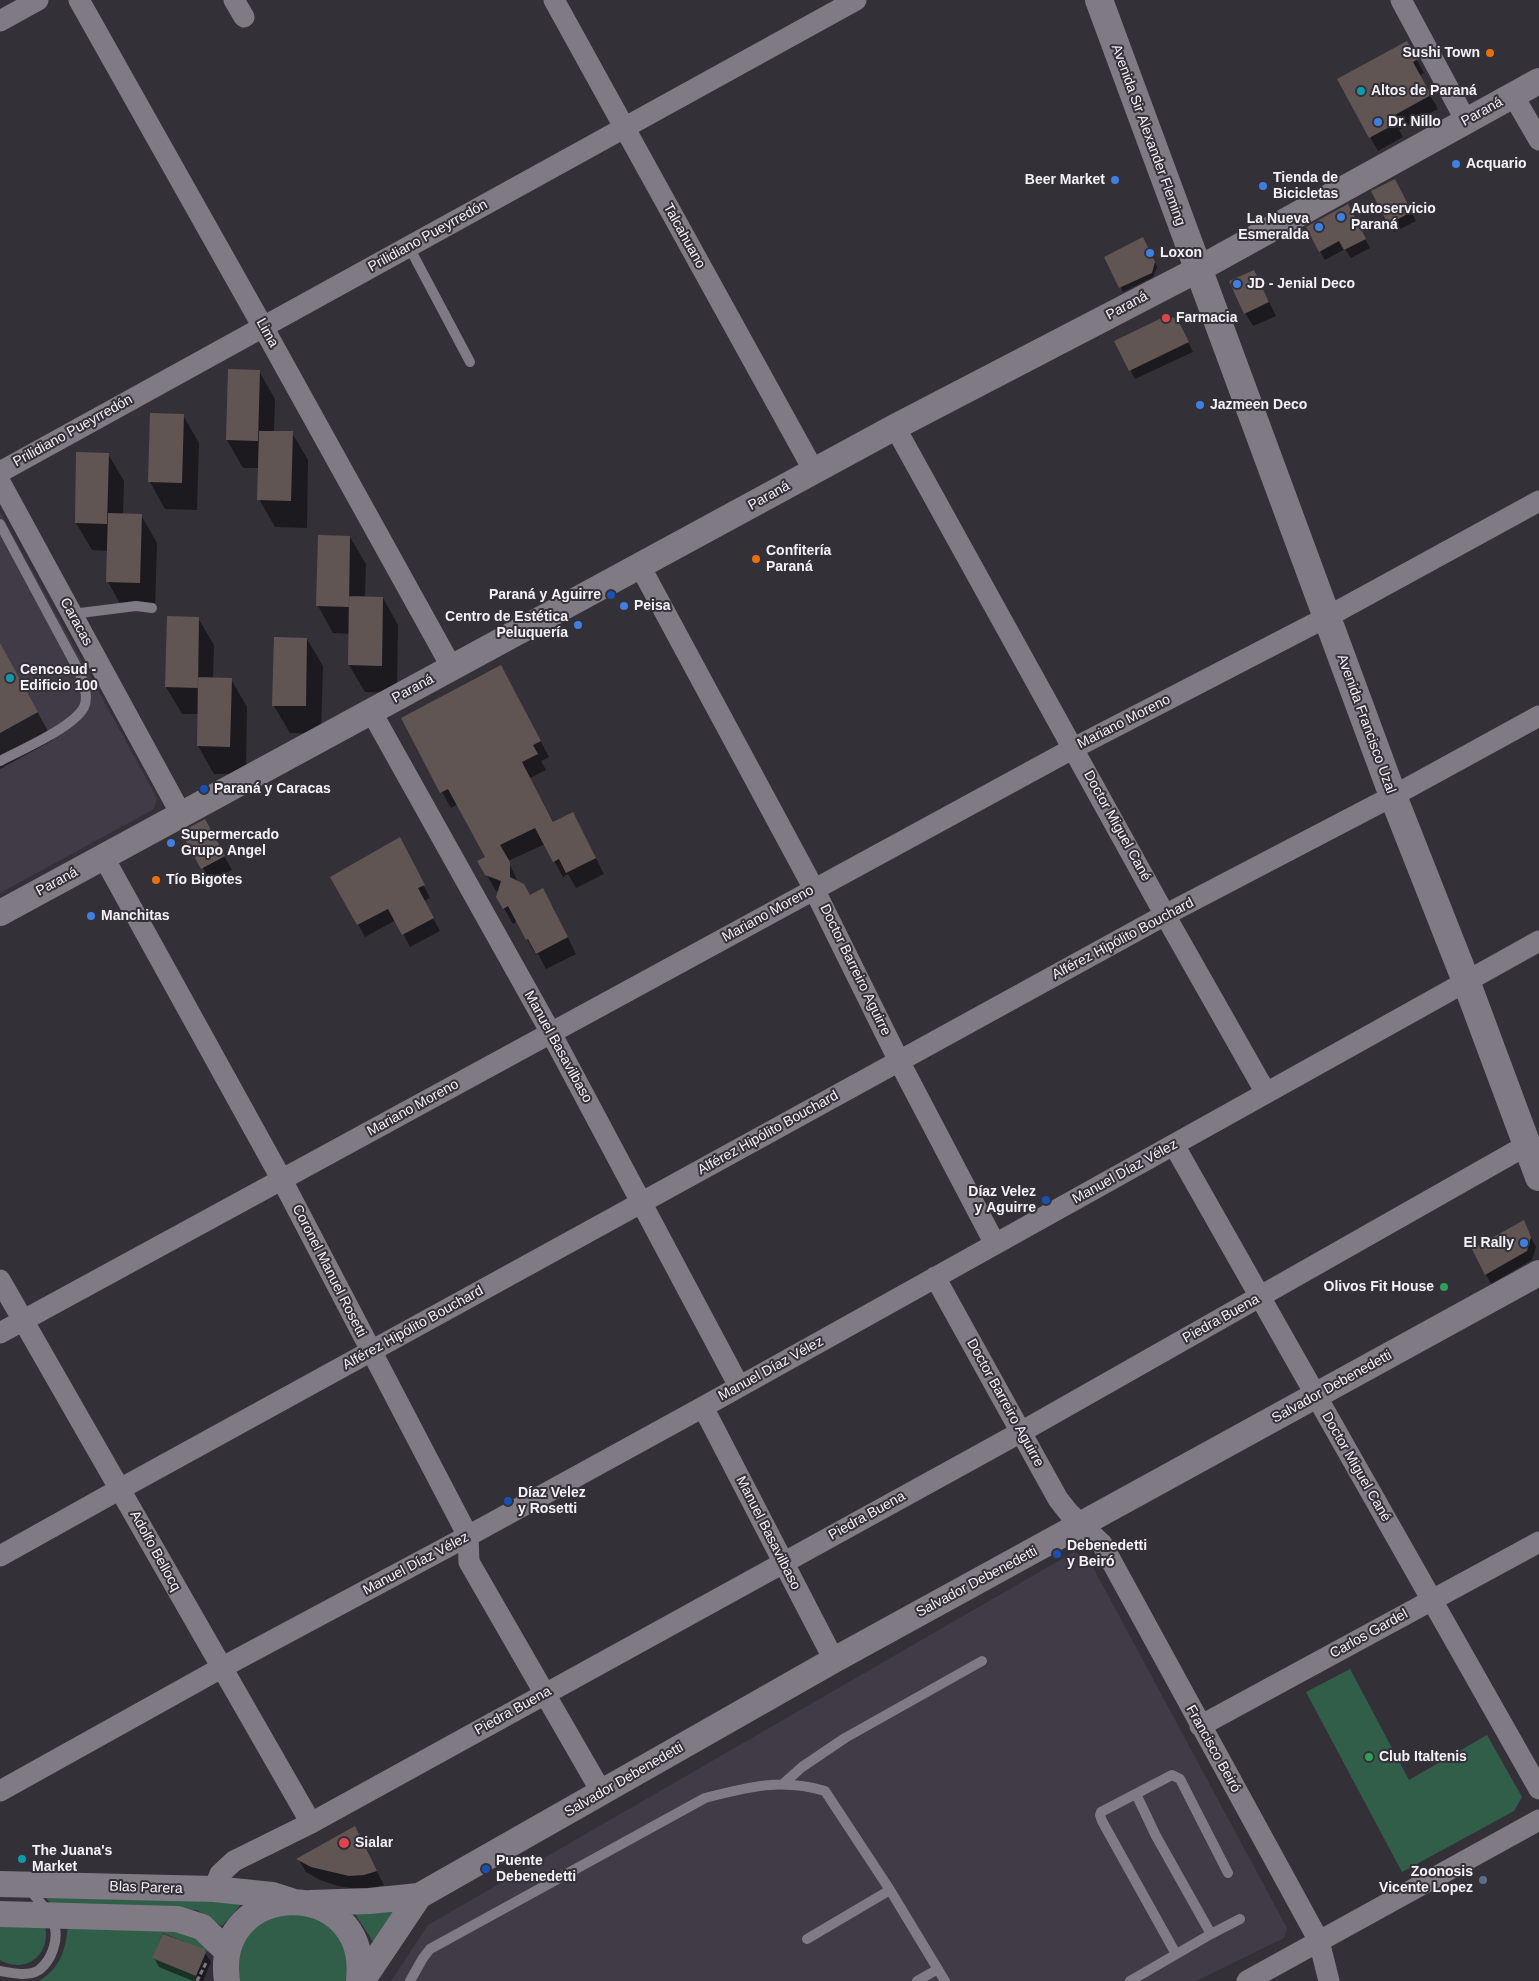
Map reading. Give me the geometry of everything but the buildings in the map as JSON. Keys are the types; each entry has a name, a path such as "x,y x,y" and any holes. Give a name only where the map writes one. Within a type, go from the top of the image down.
{"main road":[{"name":"Avenida Sir Alexander Fleming","path":"1099,0 1197,270"},
{"name":"Avenida Francisco Uzal","path":"1197,270 1393,796 1466,981 1539,1177"}],"street":[{"path":"0,21 38,0"},
{"name":"Lima","path":"80,0 264,327 452,668"},
{"name":"Talcahuano","path":"554,0 814,471"},
{"name":"Prilidiano Pueyrredón","path":"0,472 856,0"},
{"path":"1401,0 1466,121"},
{"name":"Paraná","path":"0,913 895,427 1197,270 1539,81"},
{"path":"1514,95 1539,140"},
{"name":"Doctor Miguel Cané","path":"895,427 1165,915 1266,1093"},
{"name":"Caracas","path":"0,482 181,814"},
{"name":"Mariano Moreno","path":"0,1333 1074,748 1327,618 1539,501"},
{"name":"Doctor Barreiro Aguirre","path":"640,566 814,889 995,1244"},
{"name":"Manuel Basavilbaso","path":"371,711 550,1033 739,1386"},
{"name":"Alférez Hipólito Bouchard","path":"0,1556 1165,915 1393,796 1539,716"},
{"name":"Coronel Manuel Rosetti","path":"103,856 282,1180 468,1536 469,1562 602,1793"},
{"name":"Manuel Díaz Vélez","path":"0,1791 221,1668 468,1536 703,1407 1539,941"},
{"name":"Doctor Miguel Cané","path":"1174,1145 1539,1790"},
{"name":"Piedra Buena","path":"214,1890 220,1874 234,1862 310,1823 1021,1432 1527,1145"},
{"name":"Salvador Debenedetti","path":"301,1902 359,1902 419,1896 834,1660 1539,1274"},
{"name":"Doctor Barreiro Aguirre","path":"935,1277 1058,1499 1082,1525"},
{"name":"Adolfo Bellocq","path":"0,1280 310,1823"},
{"name":"Manuel Basavilbaso","path":"703,1407 834,1660"},
{"name":"Francisco Beiró","path":"1082,1525 1102,1544 1319,1941 1329,1981"},
{"name":"Carlos Gardel","path":"1200,1726 1539,1542"},
{"path":"1247,1981 1539,1820"},
{"name":"Blas Parera","path":"13,1884 214,1890 272,1895 301,1902"},
{"name":"Salvador Debenedetti","path":"360,1981 419,1896"},
{"path":"224,1971 233,1937 240,1925 251,1915 276,1903 301,1902 331,1912 346,1926 357,1945 361,1965 360,1981"},
{"path":"0,1914 176,1919 202,1927 224,1971"}],"lane":[{"path":"409,247 470,362"},
{"path":"0,524 80,673 86,692 84,707 70,723 0,761"},
{"path":"72,614 136,606 152,608"},
{"path":"783,1784 802,1767 845,1738 982,1661"},
{"path":"1176,1954 1100,1815 1101,1812 1172,1775 1176,1776 1180,1779 1228,1872"},
{"path":"410,1981 430,1949 705,1798 751,1786 783,1784 806,1785 825,1791 890,1890 945,1981"},
{"path":"1136,1794 1156,1836 1211,1934"},
{"path":"0,1971 24,1974 38,1970 52,1953 56,1940 55,1926 50,1915 13,1884"},
{"path":"807,1939 890,1890"},
{"path":"1130,1981 1240,1919"},
{"path":"917,1981 938,1969"}],"shaded area":[{"path":"0,512 157,798 154,809 0,893"},
{"path":"1074,1552 1089,1560 1287,1928 1284,1938 1196,1981 391,1981 428,1925"}],"green space":[{"name":"Club Italtenis","path":"1350,1669 1409,1780 1487,1735 1522,1797 1514,1811 1402,1872 1306,1692"},
{"path":"42,1892 246,1899 222,1926 197,1910 50,1903"},
{"path":"351,1908 399,1912 374,1943"},
{"path":"331,1912 359,1981 227,1981 251,1915"},
{"path":"0,1919 43,1920 46,1931 45,1941 37,1957 21,1965 0,1960"},
{"path":"68,1923 192,1926 211,1953 163,1933 153,1958 196,1976 201,1979 200,1981 39,1981 47,1976 58,1963 66,1941"}],"place":[{"name":"Sushi Town","path":"1490,53"},
{"name":"Altos de Paraná","path":"1361,91"},
{"name":"Dr. Nillo","path":"1378,122"},
{"name":"Acquario","path":"1456,164"},
{"name":"Beer Market","path":"1115,180"},
{"name":"Tienda de Bicicletas","path":"1263,186"},
{"name":"Autoservicio Paraná","path":"1341,217"},
{"name":"La Nueva Esmeralda","path":"1319,227"},
{"name":"Loxon","path":"1150,253"},
{"name":"JD - Jenial Deco","path":"1237,284"},
{"name":"Farmacia","path":"1166,318"},
{"name":"Jazmeen Deco","path":"1200,405"},
{"name":"Confitería Paraná","path":"756,559"},
{"name":"Paraná y Aguirre","path":"611,595"},
{"name":"Peisa","path":"624,606"},
{"name":"Centro de Estética Peluquería","path":"578,625"},
{"name":"Cencosud - Edificio 100","path":"10,678"},
{"name":"Paraná y Caracas","path":"204,789"},
{"name":"Supermercado Grupo Angel","path":"171,843"},
{"name":"Tío Bigotes","path":"156,880"},
{"name":"Manchitas","path":"91,916"},
{"name":"Díaz Velez y Aguirre","path":"1046,1200"},
{"name":"El Rally","path":"1524,1243"},
{"name":"Olivos Fit House","path":"1444,1287"},
{"name":"Díaz Velez y Rosetti","path":"508,1501"},
{"name":"Debenedetti y Beiró","path":"1057,1554"},
{"name":"Club Italtenis","path":"1369,1757"},
{"name":"Sialar","path":"344,1843"},
{"name":"The Juana's Market","path":"22,1859"},
{"name":"Puente Debenedetti","path":"486,1869"},
{"name":"Zoonosis Vicente Lopez","path":"1483,1880"}]}
